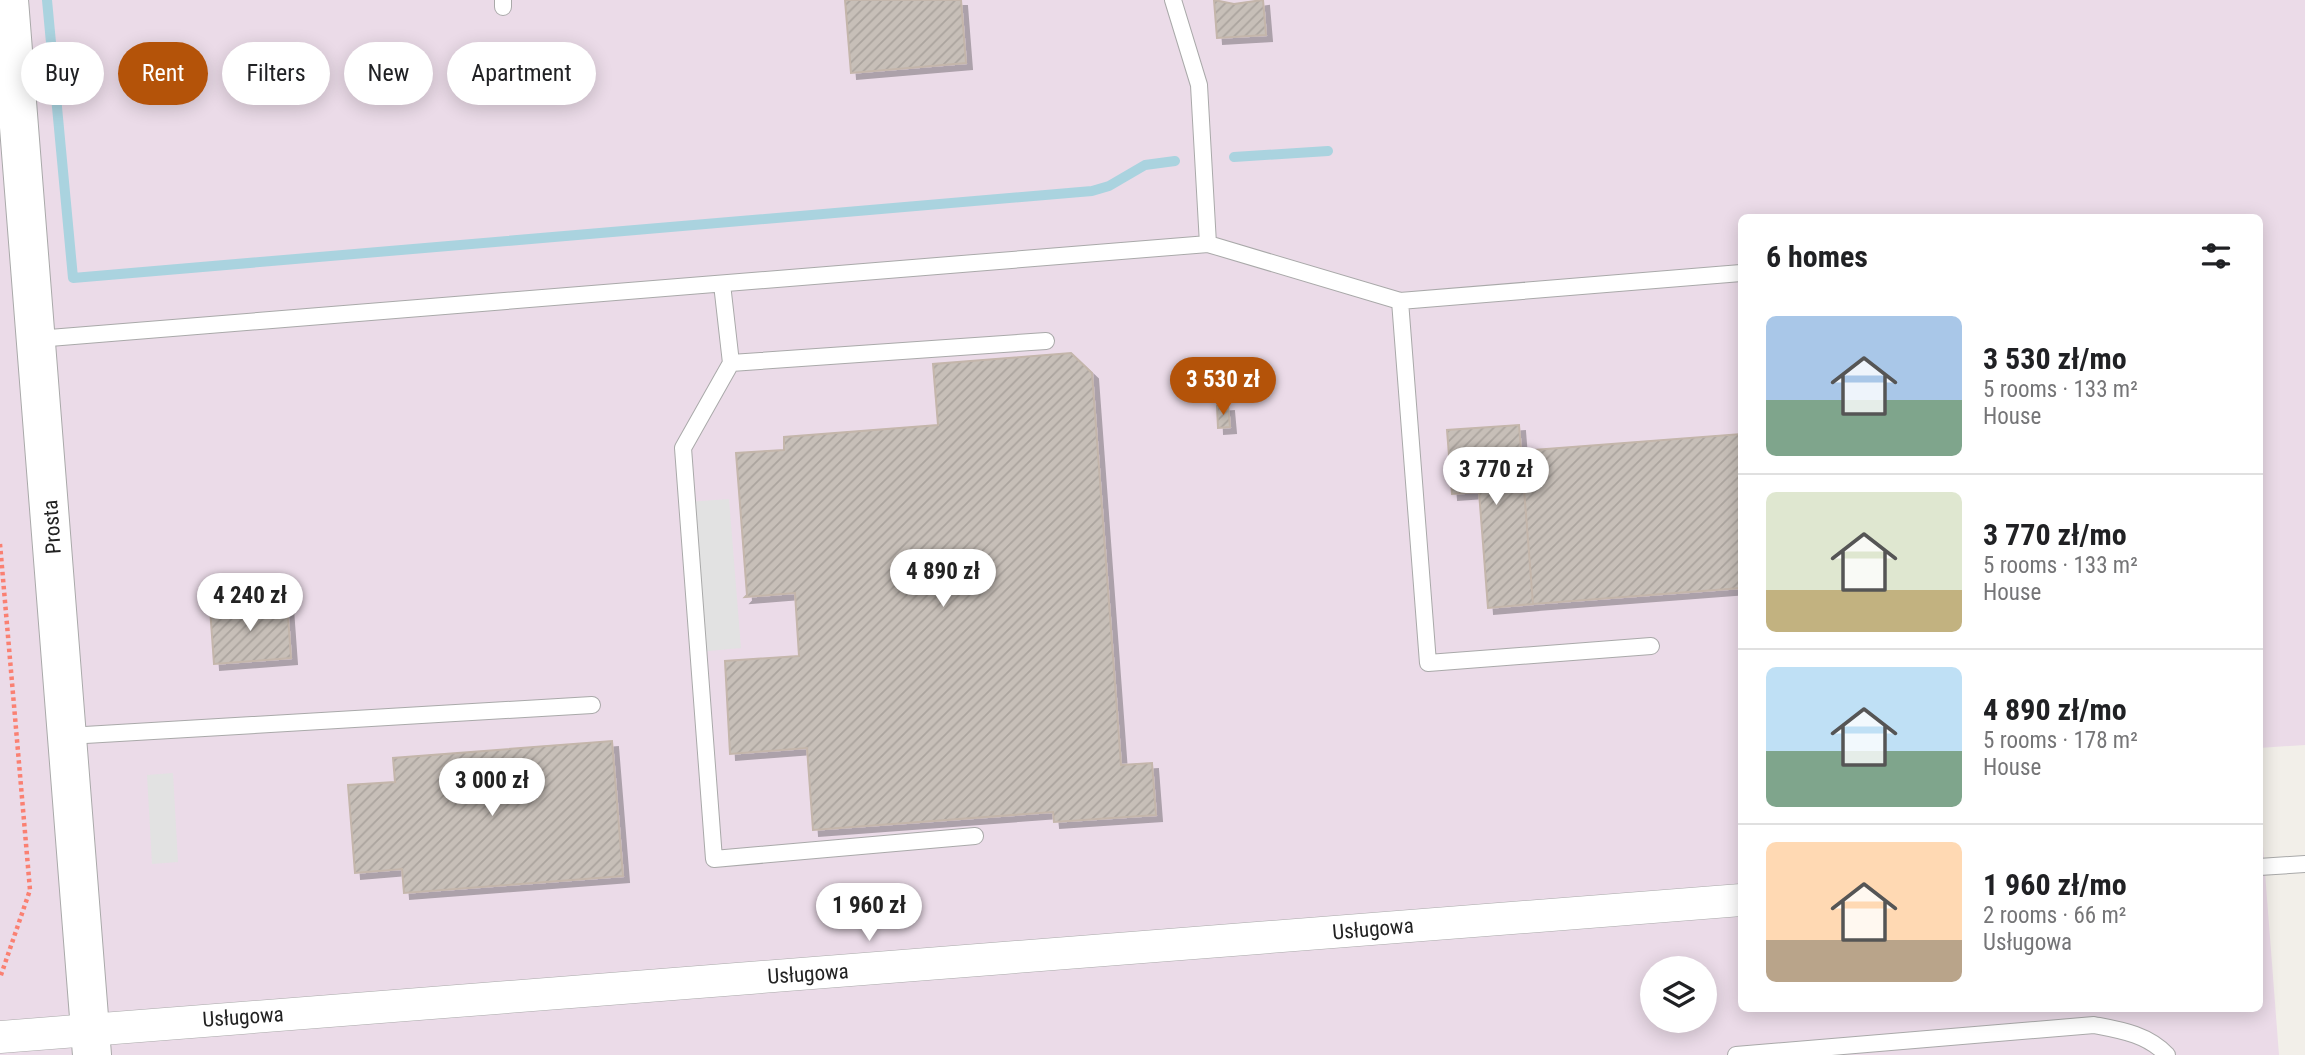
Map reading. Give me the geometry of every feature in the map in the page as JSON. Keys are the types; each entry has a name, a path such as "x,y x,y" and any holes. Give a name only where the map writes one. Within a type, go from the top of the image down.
{"street":[{"name":"Prosta","path":"9,0 91,1042"},
{"name":"Usługowa","path":"0,1037 91,1042 1738,900"}],"lane":[{"path":"1173,0 1199,85 1208,244"},
{"path":"37,339 1208,244 1400,301 1738,273"},
{"path":"722,284 731,363 683,448 713,859 975,836"},
{"path":"1400,301 1428,663 1651,646"},
{"path":"731,363 1046,341"},
{"path":"68,736 592,705"},
{"path":"2263,867 2305,864"},
{"path":"1736,1055 2094,1025 2132,1032 2160,1048 2166,1055"}],"path":[{"path":"0,544 30,891 0,978"}],"shaded area":[{"path":"0,0 2305,0 2305,745 2263,748 2263,214 1738,214 1738,1012 2263,1012 2263,846 2279,1055 0,1055"},
{"path":"729,499 741,648 698,652 687,502"},
{"path":"173,773 178,862 152,864 147,775"}],"building":[{"path":"845,0 961,0 966,63 851,73"},
{"path":"1214,0 1234,4 1263,0 1266,35 1217,38"},
{"path":"1071,353 1092,373 1121,765 1152,763 1156,815 1054,822 1053,812 813,830 807,748 730,754 725,661 799,656 795,593 745,597 747,595 736,453 784,450 784,437 938,425 933,364"},
{"path":"1228,405 1230,427 1218,428 1217,406"},
{"path":"1519,425 1533,604 1488,608 1479,492 1452,494 1447,430"},
{"path":"1738,434 1738,588 1533,604 1521,451"},
{"path":"287,603 291,658 214,664 210,608"},
{"path":"612,741 623,876 404,893 402,869 355,873 348,785 395,782 393,758"}],"waterway":[{"path":"47,0 73,278 1092,191 1109,186 1145,165 1175,161"},
{"path":"1234,157 1328,151"}]}
